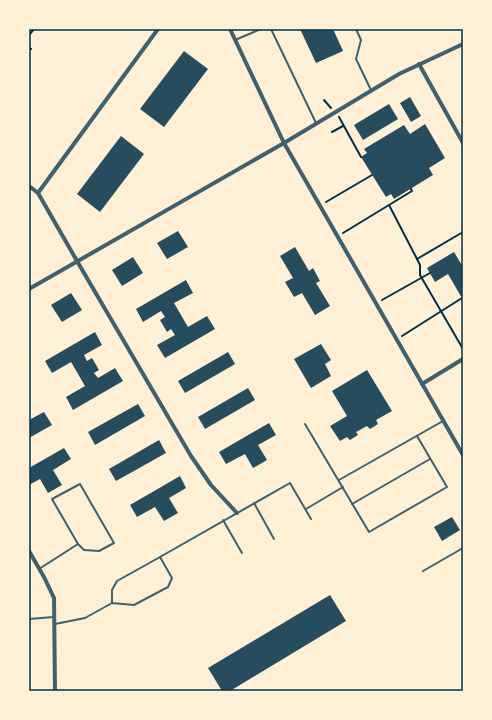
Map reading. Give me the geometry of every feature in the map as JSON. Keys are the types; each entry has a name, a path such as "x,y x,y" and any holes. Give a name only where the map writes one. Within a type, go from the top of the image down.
{"street":[{"path":"38,193 158,29"},
{"path":"230,29 284,143 463,455"},
{"path":"29,289 284,143 371,91 419,64 463,44"},
{"path":"419,64 463,142"},
{"path":"29,186 38,193 191,456 211,485 237,513"},
{"path":"422,384 463,359"},
{"path":"29,551 54,598 55,691"}],"lane":[{"path":"235,40 261,29"},
{"path":"272,29 316,124"},
{"path":"356,29 361,40 356,59 371,91"},
{"path":"339,480 443,421"},
{"path":"305,424 369,532 446,487 417,436"},
{"path":"352,504 430,459"},
{"path":"112,603 112,590 117,581 290,483 311,519"},
{"path":"80,484 114,543 99,551 84,550 78,544 52,499 80,484"},
{"path":"306,509 343,487"},
{"path":"254,503 274,539"},
{"path":"223,520 242,553"},
{"path":"39,569 78,544"},
{"path":"423,571 463,548"},
{"path":"54,625 85,618 112,603 134,605 168,587 172,578 160,557"},
{"path":"29,618 54,617"}],"path":[{"path":"29,35 34,29"},
{"path":"324,100 344,126 361,157"},
{"path":"332,132 344,126"},
{"path":"320,205 372,175"},
{"path":"337,236 412,191 411,189"},
{"path":"389,205 420,265 421,278 463,349"},
{"path":"417,259 463,232"},
{"path":"376,304 430,273"},
{"path":"396,340 462,298"}],"building":[{"path":"300,29 333,29 343,51 316,63"},
{"path":"184,51 208,69 164,127 140,109"},
{"path":"410,97 421,116 411,122 400,103"},
{"path":"389,104 398,119 363,140 354,125"},
{"path":"425,124 445,158 429,168 433,175 394,199 391,194 386,197 361,157 367,153 364,149 404,125 410,134"},
{"path":"121,136 144,154 100,212 77,194"},
{"path":"178,231 188,247 167,259 157,243"},
{"path":"295,247 309,271 313,268 320,281 316,283 330,306 315,315 302,293 294,297 285,282 293,278 280,256"},
{"path":"454,252 463,267 463,300 448,274 435,282 427,268"},
{"path":"133,257 143,273 122,286 112,270"},
{"path":"186,280 193,293 174,303 188,327 207,316 215,329 165,358 157,345 175,335 171,329 167,332 160,320 165,317 161,311 143,322 136,309"},
{"path":"71,293 82,310 62,322 51,305"},
{"path":"95,332 102,345 84,355 87,361 92,358 99,370 94,373 98,378 115,368 123,381 73,410 66,397 85,386 71,362 52,373 45,361"},
{"path":"321,344 331,360 325,364 331,376 311,388 294,359"},
{"path":"228,352 235,364 185,393 178,381"},
{"path":"367,370 392,411 376,420 378,424 370,429 367,426 356,432 358,435 350,440 347,437 340,441 330,426 347,416 332,391"},
{"path":"248,388 255,400 205,429 198,417"},
{"path":"138,404 145,416 95,445 88,432"},
{"path":"44,412 52,425 29,438 29,420"},
{"path":"269,423 276,435 258,445 267,460 253,468 245,454 226,464 219,452"},
{"path":"159,440 166,453 116,481 109,469"},
{"path":"64,448 71,459 53,470 62,485 48,493 40,479 29,485 29,468"},
{"path":"180,476 186,488 169,498 178,513 164,521 155,507 137,517 130,505"},
{"path":"452,517 460,530 442,541 434,527"},
{"path":"330,595 346,621 230,691 222,691 208,668"}]}
